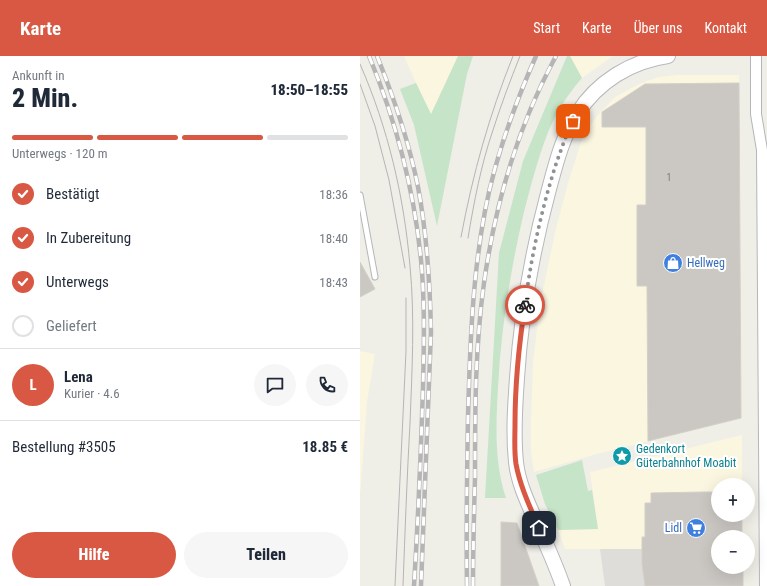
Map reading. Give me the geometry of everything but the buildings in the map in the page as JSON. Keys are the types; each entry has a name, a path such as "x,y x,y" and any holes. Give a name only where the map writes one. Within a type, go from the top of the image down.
{"main road":[{"path":"563,586 528,502 516,464 514,443 519,349 525,300 537,237 553,175 569,129 577,114 588,99 601,86 635,62 668,56"}],"street":[{"path":"756,56 756,114 762,150 765,586"}],"lane":[{"path":"360,196 375,277"}],"shaded area":[{"path":"404,56 458,56 431,115 416,83"},
{"path":"570,56 613,56 582,78"},
{"path":"676,75 739,75 741,418 597,454 534,472 531,452 533,362 540,304 556,228 580,145 596,117 615,97 639,84 658,77"},
{"path":"360,351 375,354 367,402 360,496"},
{"path":"742,435 742,478 711,478 711,522 742,522 743,530 711,530 711,549 565,549 558,530 598,529 590,472"},
{"path":"600,549 711,549 711,574 727,574 743,586 605,586"}],"green space":[{"path":"458,56 473,56 467,74 437,226 414,125 400,89 416,83 431,114"},
{"path":"567,56 570,56 582,78 566,98 558,112 550,127 540,155 518,237 504,322 499,365 496,429 499,471 506,498 485,498 499,253 523,161"},
{"path":"582,460 588,491 592,490 598,529 558,530 545,504 536,475"}],"tram line":[{"path":"461,237 482,145 504,78 513,56"},
{"path":"468,238 481,170 499,111 520,56"},
{"path":"360,64 387,138 399,188 404,214 412,286 412,364 403,586"},
{"path":"360,84 375,126 389,180 405,268"},
{"path":"395,586 406,351 406,298"}],"railway":[{"path":"369,56 388,105 409,182 421,260 424,339 414,586"},
{"path":"377,56 406,137 418,187 428,259 431,332 421,586"},
{"path":"467,586 468,416 472,314 477,262 485,211 494,171 513,113 536,56"},
{"path":"473,586 476,380 484,283 495,224 510,166 530,110 556,56"}],"way so far":[{"path":"525,305 537,237 546,200 558,159 573,121"}],"place":[{"name":"Hellweg","path":"673,263"},
{"name":"Gedenkort Güterbahnhof Moabit","path":"622,456"},
{"name":"Lidl","path":"696,528"}],"route":[{"path":"525,305 519,349 514,443 516,464 522,486 539,528"}]}
